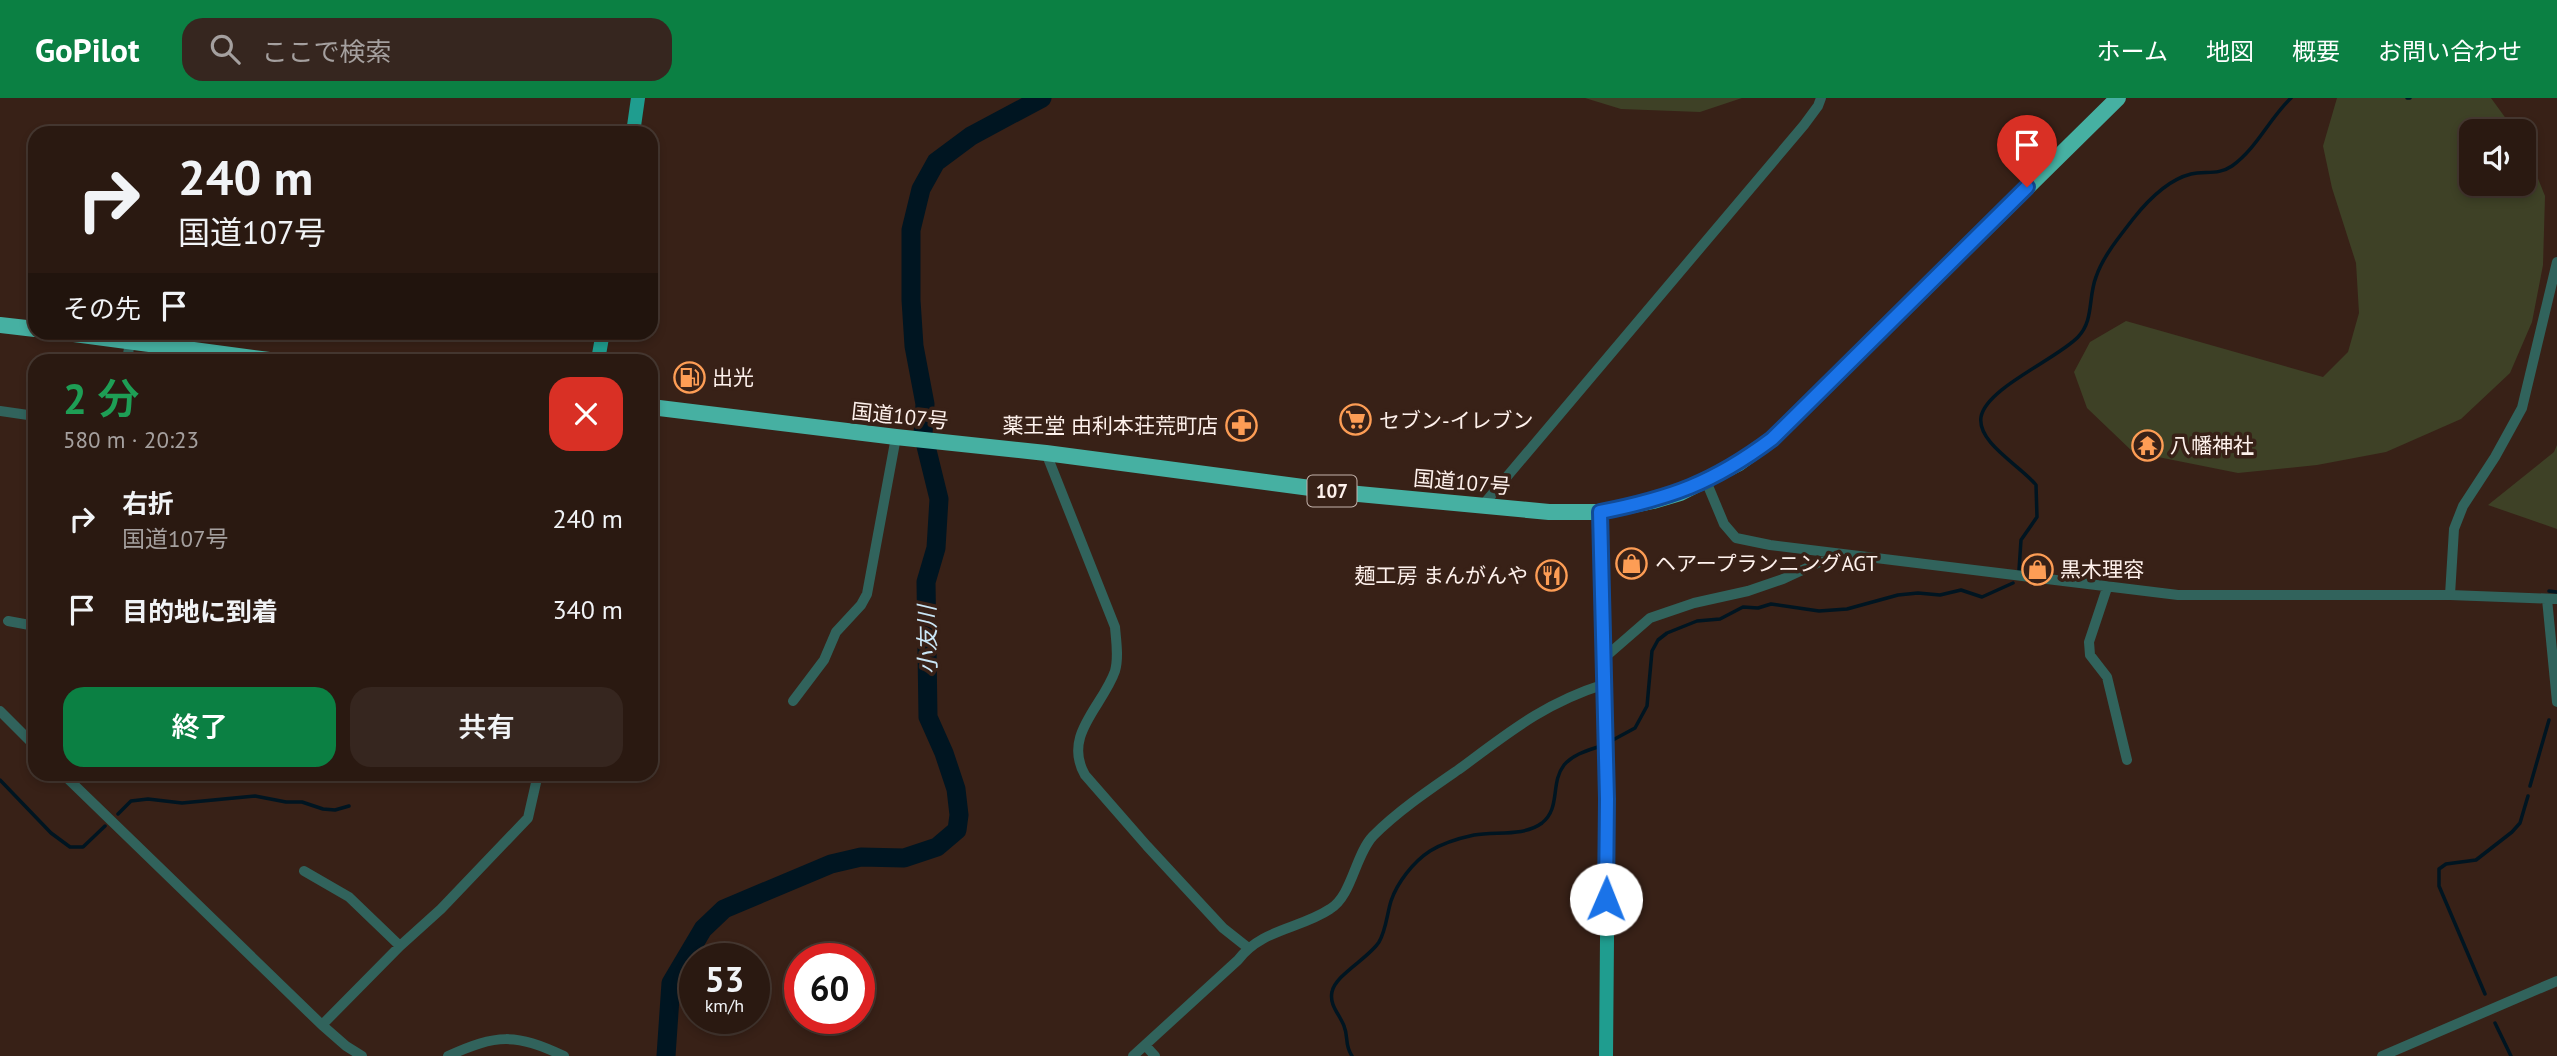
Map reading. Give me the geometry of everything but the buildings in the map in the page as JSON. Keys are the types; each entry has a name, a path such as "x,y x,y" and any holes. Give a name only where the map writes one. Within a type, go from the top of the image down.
{"highway":[{"name":"国道107号","path":"658,408 1046,453 1348,493 1549,512 1600,512 1653,501 1706,481 1739,463 1772,439 2118,98"},
{"path":"0,325 28,328"},
{"path":"116,340 223,354"}],"main road":[{"path":"634,126 638,98"},
{"path":"1600,512 1606,736 1606,1056"}],"street":[{"path":"1483,505 1804,125 1821,98"},
{"path":"2450,595 2454,528 2463,506 2495,457 2522,408 2557,262"},
{"path":"128,354 130,342"},
{"path":"0,411 28,415"},
{"path":"793,701 824,660 836,632 861,605 867,594 903,438"},
{"path":"1046,453 1112,618 1117,647 1115,670 1083,730 1077,749 1078,761 1086,775 1147,846 1223,928 1247,947"},
{"path":"1706,481 1724,524 1736,538 1755,543 2107,588 2208,596 2450,595 2552,599 2557,702"},
{"path":"1604,658 1650,618 1694,603 1748,591 1783,579 1837,554"},
{"path":"2107,588 2089,642 2090,656 2107,677 2127,760"},
{"path":"8,621 28,624"},
{"path":"1133,1056 1238,960 1247,947 1266,936 1332,909 1342,896 1363,850 1372,837 1506,732 1542,709 1574,694 1605,684"},
{"path":"0,711 28,739"},
{"path":"71,781 322,1025 362,1056"},
{"path":"322,1025 400,946 441,909 528,818 537,781"},
{"path":"304,871 349,897 400,946"},
{"path":"2382,1056 2557,981"},
{"path":"448,1056 481,1041 501,1038 521,1039 565,1056"},
{"path":"1145,1045 1155,1056"}],"green space":[{"path":"1585,98 1742,98 1700,112 1621,109"},
{"path":"2337,98 2491,98 2506,119 2459,119 2459,196 2536,196 2536,174 2545,196 2543,265 2532,322 2510,373 2461,419 2386,452 2317,465 2238,473 2133,452 2087,408 2074,372 2090,342 2126,321 2323,377 2348,352 2359,313 2356,263 2332,188 2323,146"},
{"path":"2557,445 2557,529 2488,505 2554,452"}],"waterway":[{"name":"小友川","path":"666,1056 671,983 703,929 724,909 831,864 861,857 904,858 937,847 957,830 959,815 956,789 928,717 926,582 936,548 939,499 923,434 925,404 914,346 911,300 911,230 921,189 936,162 971,136 1042,98"},
{"path":"2019,570 2021,540 2037,517 2036,485 2001,454 1986,436 1981,417 1986,406 1995,395 2068,346 2083,331 2103,261 2112,246 2152,198 2182,177 2222,171 2232,166 2249,151 2291,98"},
{"path":"1611,741 1635,728 1647,706 1652,651 1658,640 1667,633 1697,621 1720,619 1743,607 1758,608 1771,604 1819,611 1847,609 1898,595 1918,593 1940,595 1961,590 1982,597 2013,583"},
{"path":"2549,591 2557,592"},
{"path":"2530,786 2549,720"},
{"path":"1352,1056 1344,1026 1332,1001 1332,992 1339,979 1379,942 1394,894 1406,873 1424,856 1446,843 1474,835 1526,830 1542,823 1554,803 1557,780 1564,765 1576,755 1601,746"},
{"path":"0,780 51,833 70,847 83,847 105,826"},
{"path":"118,814 131,801 148,799 182,803 255,796 302,802 323,809 335,810 349,806"},
{"path":"2485,994 2439,886 2439,869 2446,864 2476,860 2512,832 2520,823 2528,796"},
{"path":"2495,1023 2511,1056"}],"place":[{"name":"出光","path":"689,377"},
{"name":"セブン-イレブン","path":"1356,420"},
{"name":"薬王堂 由利本荘荒町店","path":"1241,425"},
{"name":"八幡神社","path":"2147,445"},
{"name":"ヘアープランニングAGT","path":"1632,563"},
{"name":"黒木理容","path":"2037,569"},
{"name":"麺工房 まんがんや","path":"1551,575"}],"route":[{"path":"1606,899 1608,824 1600,512 1679,493 1739,463 1772,439 2027,187"}]}
